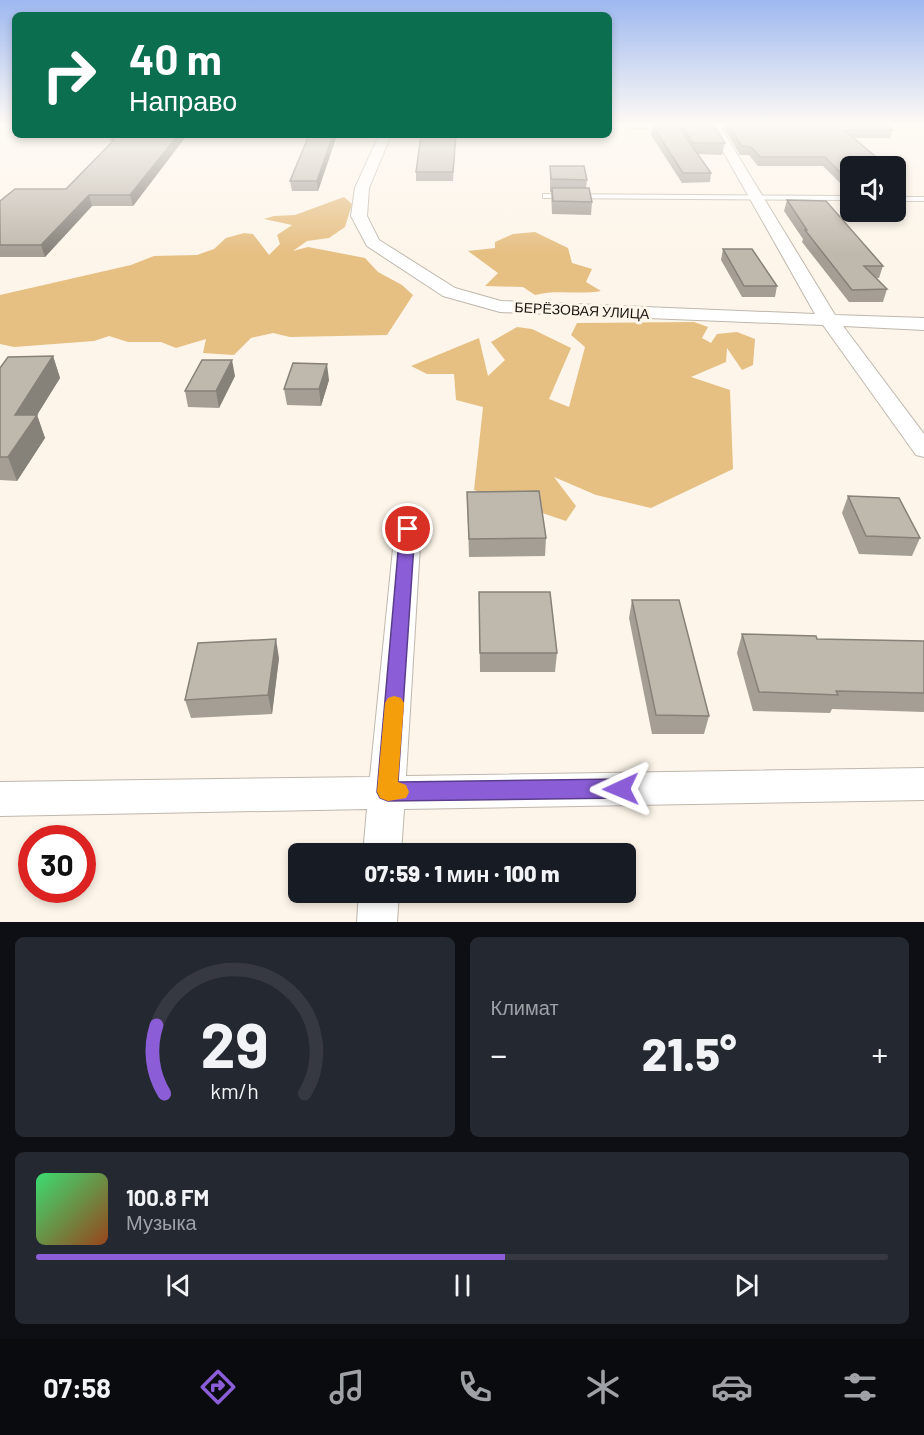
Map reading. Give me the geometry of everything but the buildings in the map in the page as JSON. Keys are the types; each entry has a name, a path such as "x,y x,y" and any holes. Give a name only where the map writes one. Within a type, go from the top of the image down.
{"street":[{"name":"БЕРЁЗОВАЯ УЛИЦА","path":"371,167 362,188 359,216 373,243 449,292 500,306 924,324"},
{"path":"740,167 755,198 829,321 924,450"},
{"path":"383,843 408,529"},
{"path":"0,799 924,784"},
{"path":"377,922 378,903"}],"lane":[{"path":"546,196 840,198"},
{"path":"906,199 924,199"}],"shaded area":[{"path":"344,197 352,204 345,227 329,238 307,241 293,251 308,247 365,258 378,272 402,285 413,295 387,335 290,337 273,333 251,338 234,355 203,353 206,339 176,348 161,342 128,342 109,336 94,341 14,347 0,344 0,295 131,265 154,256 197,255 214,249 226,238 244,233 253,234 269,255 280,244 277,235 292,225 264,219 295,215"},
{"path":"535,232 568,248 572,263 592,269 586,282 601,291 552,292 535,295 523,287 485,286 498,273 468,251 495,248 495,242 513,234"},
{"path":"694,322 708,327 702,338 711,343 717,334 737,332 755,339 753,365 742,370 727,348 726,362 691,377 730,390 733,469 651,508 596,495 554,477 576,506 566,521 474,490 483,407 456,400 454,374 427,374 411,366 479,338 488,376 505,360 491,342 517,327 532,329 571,348 549,399 569,407 585,347 571,335 577,323"}],"slow traffic":[{"path":"394,703 388,792 398,792"}],"route":[{"path":"408,529 388,792 621,789"}]}
